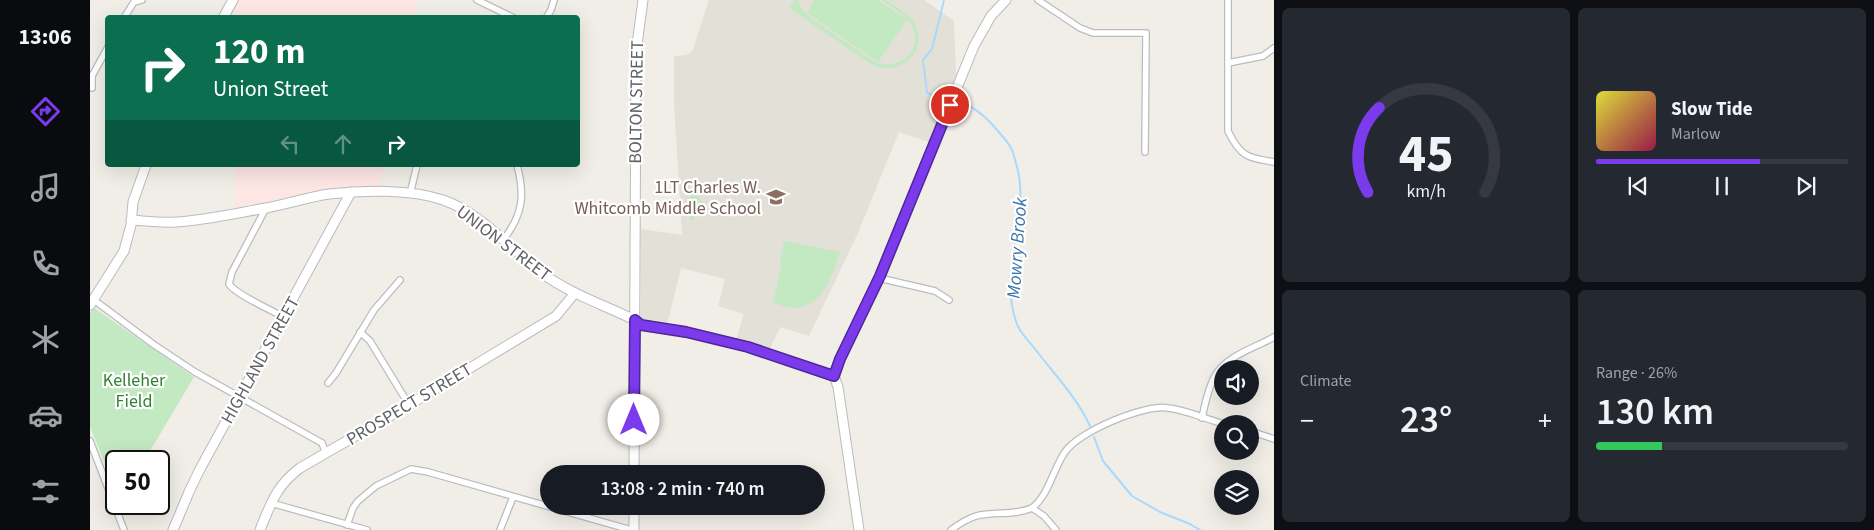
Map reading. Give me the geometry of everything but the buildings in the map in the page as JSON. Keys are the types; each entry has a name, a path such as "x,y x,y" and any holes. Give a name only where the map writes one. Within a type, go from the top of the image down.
{"street":[{"path":"126,15 134,2 142,0"},
{"path":"226,15 233,0"},
{"path":"476,0 508,15"},
{"path":"548,15 554,0"},
{"name":"BOLTON STREET","path":"634,465 636,52 643,0"},
{"path":"858,530 838,388 834,376 840,359 879,278 974,46 992,16 1006,0"},
{"path":"1038,0 1080,28 1093,33 1146,33 1145,152"},
{"path":"1228,0 1228,131 1235,145 1243,154 1274,162"},
{"path":"1228,63 1263,56 1274,48"},
{"path":"92,88 92,76 105,56"},
{"path":"145,167 135,193 124,251 92,302 174,359 322,443 326,454"},
{"path":"410,194 417,167"},
{"path":"504,240 514,227 519,215 522,191 517,167"},
{"name":"UNION STREET","path":"131,220 177,222 266,208 329,194 351,192 410,194 444,200 470,214 542,273 575,293 635,320 641,325 694,334 748,347 834,376"},
{"name":"HIGHLAND STREET","path":"173,530 188,492 351,192"},
{"path":"266,208 232,272 229,284 240,293 284,317"},
{"path":"879,278 935,291 950,300"},
{"path":"328,383 374,310 400,280"},
{"name":"PROSPECT STREET","path":"260,530 278,489 288,477 556,316 575,293"},
{"path":"360,332 370,341 409,405"},
{"path":"1202,418 1214,377 1219,371 1231,360 1274,336"},
{"path":"951,530 967,520 978,516 1022,512 1032,508 1043,496 1067,449 1077,439 1133,413 1155,407 1180,410 1214,421"},
{"path":"1259,434 1274,439"},
{"path":"90,441 124,530"},
{"path":"348,525 353,508 365,494 376,486 411,469 428,472 633,530 634,515"},
{"path":"500,530 513,497"},
{"path":"271,504 367,530"},
{"path":"1032,508 1044,516 1056,530"}],"shaded area":[{"path":"237,0 417,0 414,15 229,15"},
{"name":"1LT Charles W. Whitcomb Middle School","path":"709,0 924,0 954,21 956,76 929,142 899,132 858,233 809,336 780,327 770,349 736,339 744,314 718,306 725,279 681,268 667,325 641,318 641,229 682,235 674,103 674,56 686,55 692,52"},
{"path":"236,167 384,167 378,188 324,189 235,208"}],"green space":[{"path":"795,0 798,0 808,16 872,60 881,64 899,62 912,51 915,43 915,34 911,24 898,11 881,0 888,1 913,21 918,31 919,41 916,50 904,63 895,67 874,66 789,8"},
{"path":"814,0 878,0 907,20 878,62 807,13"},
{"path":"694,192 705,205 692,221 689,218 691,203 689,197"},
{"path":"784,241 840,252 825,289 812,302 803,307 790,308 773,303 781,268 780,263"},
{"name":"Kelleher Field","path":"94,308 194,377 151,450 105,450 105,463 90,427 90,312"}],"waterway":[{"name":"Mowry Brook","path":"944,0 932,49 923,60 927,93 947,97"},
{"name":"Mowry Brook","path":"958,101 975,109 984,117 1005,139 1012,150 1020,187 1020,207 1011,285 1012,304 1017,324 1022,334 1071,395 1090,426"},
{"name":"Mowry Brook","path":"1094,437 1103,461 1132,496 1160,512 1200,530"}],"place":[{"name":"1LT Charles W. Whitcomb Middle School","path":"776,197"}],"route":[{"path":"634,420 635,320 641,325 686,332 748,347 834,376 840,359 880,276 950,105"}]}
